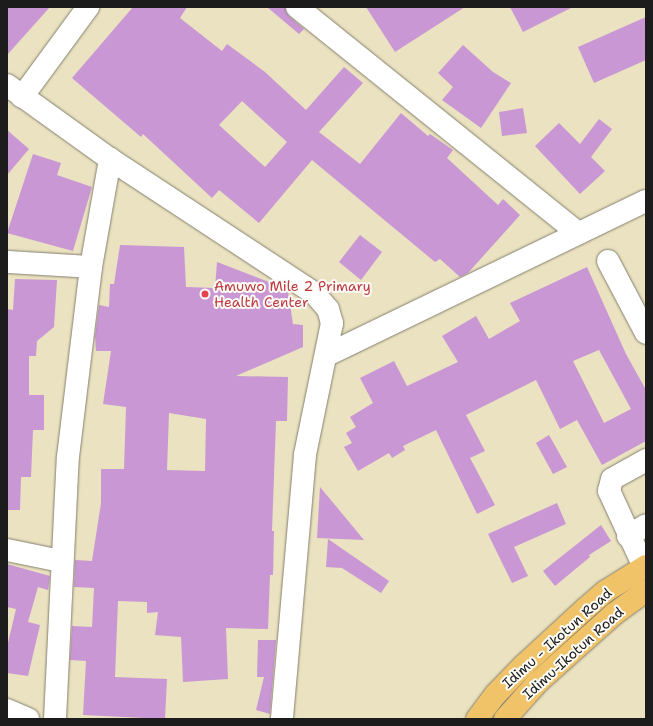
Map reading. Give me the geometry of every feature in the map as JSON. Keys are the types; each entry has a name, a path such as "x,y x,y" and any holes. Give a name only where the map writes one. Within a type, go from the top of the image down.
{"main road":[{"name":"Idimu - Ikotun Road","path":"477,719 500,689 574,619 606,591 645,567"},
{"name":"Idimu-Ikotun Road","path":"505,719 538,682 614,614 646,592"}],"street":[{"path":"88,7 14,91 110,160 314,293 328,309 332,323 327,355 305,455 282,719"},
{"path":"297,7 578,233"},
{"path":"55,719 61,561 68,457 91,267 110,160"},
{"path":"327,355 646,201"},
{"path":"608,260 646,333"},
{"path":"7,262 91,267"},
{"path":"645,567 637,531 609,491 612,479 646,460"},
{"path":"7,550 61,561"},
{"path":"7,710 28,719"}],"building":[{"path":"7,7 50,7 7,55"},
{"path":"133,7 187,7 180,18 222,51 227,44 265,72 306,110 344,67 363,83 319,132 360,164 401,113 428,136 430,134 453,150 447,158 498,205 503,199 520,215 468,273 460,277 440,259 435,262 312,160 259,223 219,190 212,198 143,134 141,137 72,78","holes":["242,101 287,142 265,167 219,125"]},
{"path":"267,7 285,7 289,16 304,29 299,34"},
{"path":"366,7 465,7 395,52"},
{"path":"510,7 573,7 523,32"},
{"path":"646,17 646,60 594,83 578,47"},
{"path":"463,45 493,72 511,83 481,128 442,100 453,87 438,73"},
{"path":"523,108 527,133 502,136 499,112"},
{"path":"599,119 612,129 591,157 605,171 580,194 535,146 559,123 580,144"},
{"path":"7,130 29,149 7,175"},
{"path":"33,154 61,163 57,175 92,187 73,251 7,233"},
{"path":"360,235 382,252 361,280 339,262"},
{"path":"120,245 184,247 186,287 215,288 217,262 282,287 288,291 293,324 303,325 303,347 236,376 288,377 287,421 276,421 272,531 274,531 273,575 270,575 268,629 226,628 228,679 183,682 181,637 155,635 158,612 147,613 147,602 118,601 115,677 167,679 165,719 83,715 86,661 70,660 72,626 92,627 94,588 74,587 75,560 92,561 101,503 101,469 124,469 126,407 103,404 111,351 96,351 95,336 99,305 109,307 110,284 114,284","holes":["169,413 206,419 205,471 167,470"]},
{"path":"587,267 626,354 646,390 646,441 602,465 577,420 560,429 536,380 466,415 485,451 470,458 495,505 477,514 436,430 403,446 405,450 392,458 389,453 358,471 344,447 352,443 346,433 356,427 350,417 373,403 360,378 394,361 407,386 458,362 442,336 476,316 489,339 520,321 510,303","holes":["599,350 631,409 604,423 573,361"]},
{"path":"15,279 57,280 54,327 37,341 36,356 29,356 29,395 44,395 44,430 33,430 31,477 21,477 20,510 7,510 7,309 13,310"},
{"path":"549,435 567,467 553,474 536,443"},
{"path":"320,487 364,540 317,538"},
{"path":"557,503 566,524 514,547 528,576 512,583 488,534"},
{"path":"601,525 611,541 589,555 590,557 555,586 543,571"},
{"path":"328,539 389,581 381,593 342,568 326,567"},
{"path":"7,564 50,576 48,590 38,587 28,622 40,625 28,676 7,673 7,647 16,609 7,607"},
{"path":"258,640 276,640 270,714 256,710 264,677 257,677"}],"place":[{"name":"Amuwo Mile 2 Primary Health Center","path":"205,294"}]}
